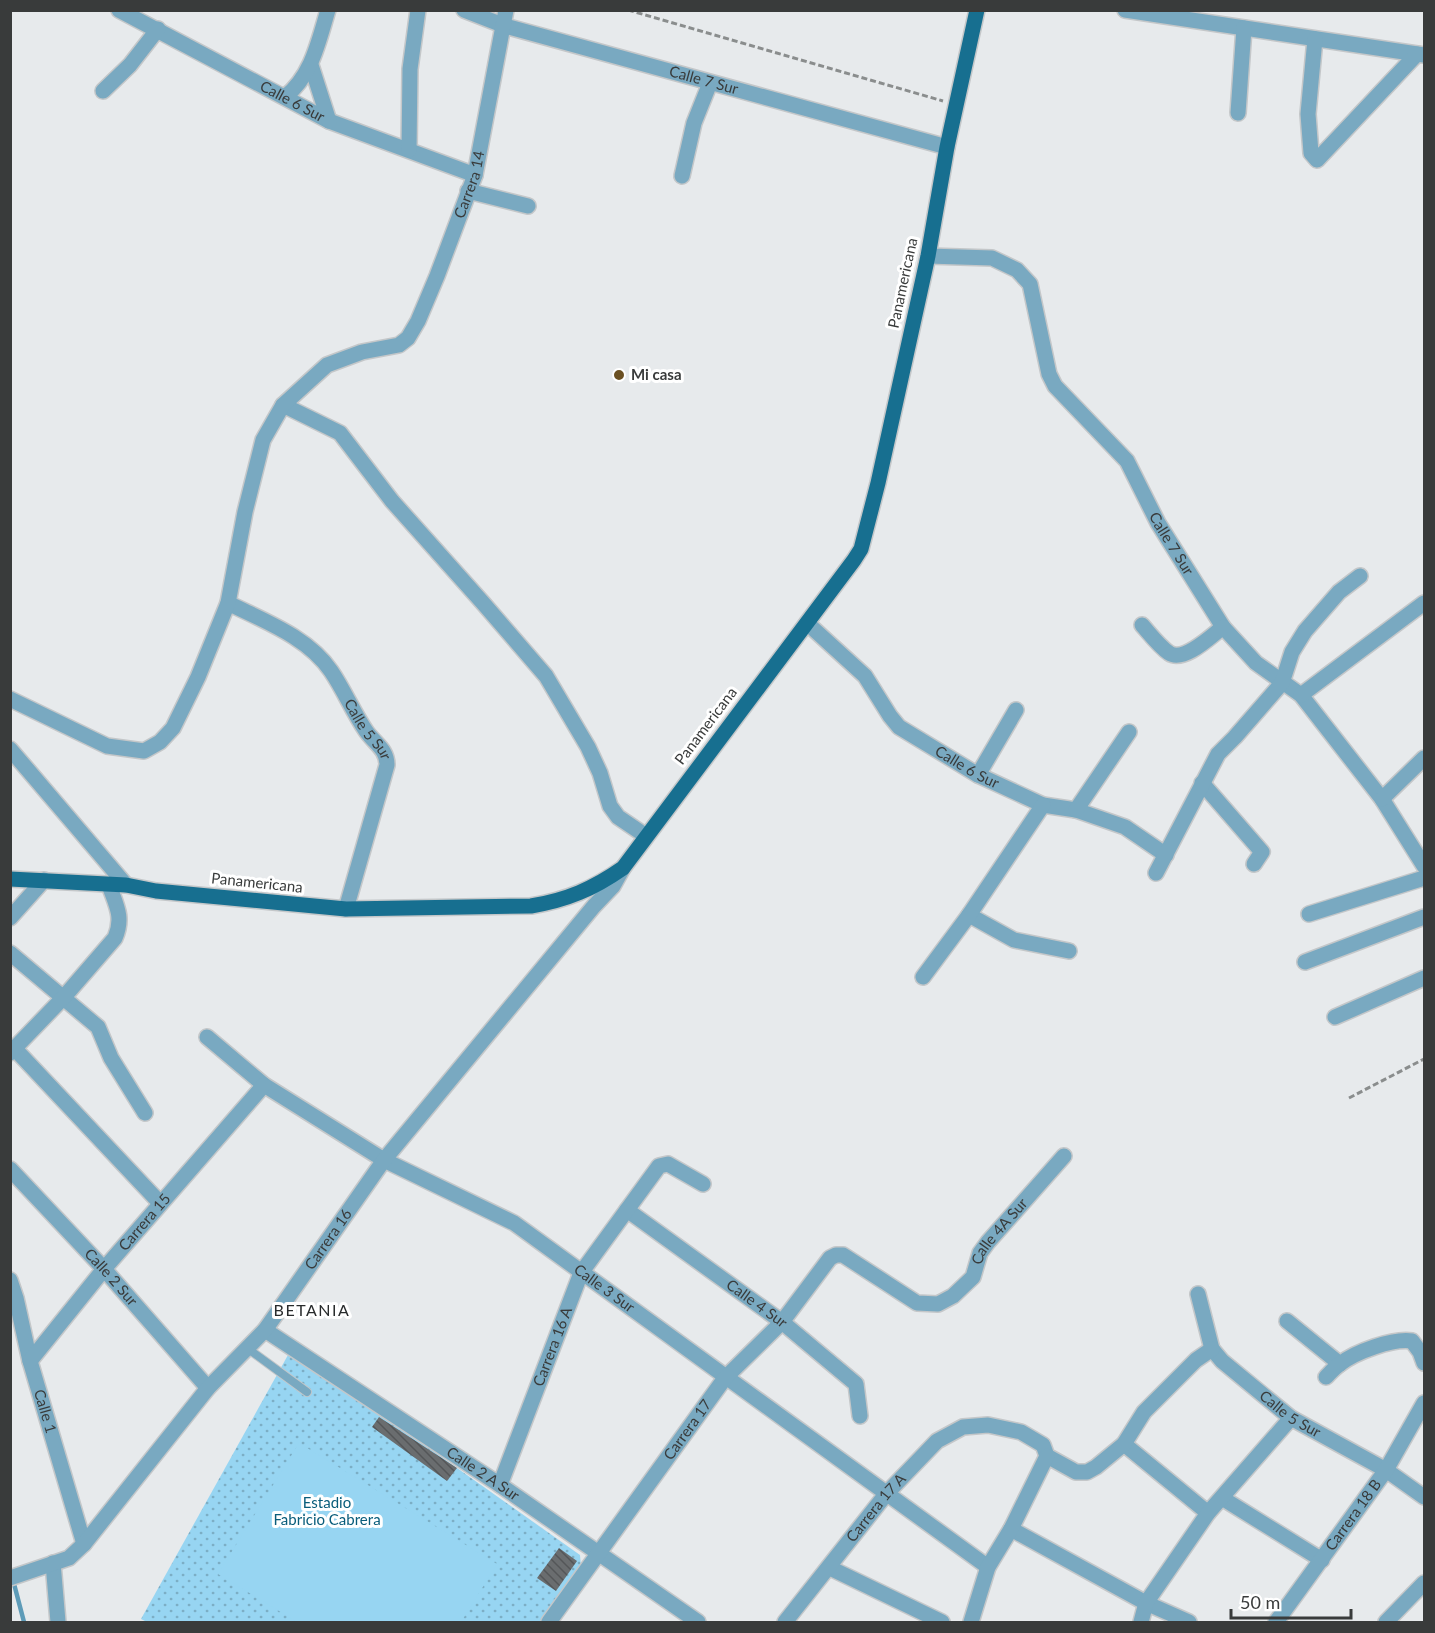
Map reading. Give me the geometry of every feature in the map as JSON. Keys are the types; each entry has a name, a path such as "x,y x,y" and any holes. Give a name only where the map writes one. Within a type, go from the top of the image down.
{"main road":[{"name":"Panamericana","path":"10,879 126,885 156,891 346,909 531,906 552,903 575,895 598,885 623,868 861,549 878,483 928,256 947,147 977,10"}],"street":[{"name":"Calle 6 Sur","path":"119,10 329,121 476,175"},
{"path":"285,97 295,88 311,65 327,10"},
{"path":"409,150 410,69 418,10"},
{"name":"Calle 7 Sur","path":"464,10 505,26 947,147"},
{"name":"Carrera 14","path":"283,405 327,365 362,352 399,345 408,338 422,312 476,175 505,26 506,10"},
{"path":"1125,10 1421,55"},
{"path":"1238,113 1244,28"},
{"path":"103,91 130,65 158,29"},
{"path":"1315,39 1308,114 1311,153 1317,160 1421,55"},
{"path":"311,65 329,121"},
{"path":"682,176 694,123 710,82"},
{"path":"468,191 528,206"},
{"name":"Calle 7 Sur","path":"928,256 992,258 1017,270 1030,284 1049,374 1055,386 1127,461 1158,523 1222,627 1256,663 1301,695 1382,799 1424,868"},
{"path":"10,699 107,746 144,751 160,742 173,728 198,676 228,603 245,512 263,440 283,405 340,433 392,501 546,676 588,747 600,773 610,807 618,817 646,836"},
{"path":"1156,873 1218,754 1282,683 1292,652 1305,631 1340,592 1360,576"},
{"name":"Calle 5 Sur","path":"228,603 296,636 330,669 367,733 385,751 387,765 346,909"},
{"path":"1301,695 1425,603"},
{"name":"Calle 6 Sur","path":"807,623 866,676 899,727 978,775 1042,805 1076,810 1125,827 1166,855"},
{"path":"1142,625 1170,654 1178,656 1186,654 1222,627"},
{"path":"978,775 1017,710"},
{"path":"1076,810 1129,732"},
{"path":"10,749 126,885"},
{"path":"1382,799 1425,758"},
{"path":"1202,783 1258,858"},
{"path":"923,977 969,915 1042,805"},
{"name":"Carrera 16","path":"10,1578 69,1558 84,1544 208,1388 265,1330 384,1160 613,886 623,868"},
{"path":"1310,914 1424,868"},
{"path":"10,918 44,880"},
{"path":"108,885 120,916 120,927 115,938 13,1051 160,1203"},
{"path":"969,915 1014,940 1069,951"},
{"path":"1305,962 1425,917"},
{"path":"10,953 98,1027 111,1058 145,1113"},
{"path":"1335,1017 1425,978"},
{"name":"Calle 3 Sur","path":"207,1037 264,1085 384,1160 514,1223 988,1567"},
{"name":"Carrera 15","path":"30,1361 104,1269 264,1085"},
{"name":"Calle 4A Sur","path":"843,1255 917,1303 938,1304 953,1296 973,1277 980,1253 988,1242 1064,1156"},
{"name":"Carrera 16 A","path":"500,1485 581,1273 659,1166 668,1164 703,1184"},
{"name":"Calle 2 Sur","path":"10,1169 104,1269 208,1388"},
{"name":"Calle 4 Sur","path":"627,1210 782,1322 856,1384 860,1416"},
{"name":"Carrera 17","path":"549,1623 725,1378 782,1322 830,1258 843,1255"},
{"name":"Calle 1","path":"10,1280 30,1361 84,1544"},
{"path":"971,1623 988,1567 1011,1529 1047,1456 1076,1472 1087,1472 1124,1444 1144,1412 1196,1360 1212,1349 1198,1294"},
{"path":"1287,1321 1340,1364"},
{"name":"Calle 2 A Sur","path":"265,1330 500,1485 698,1623"},
{"path":"1326,1377 1356,1354 1400,1339 1412,1341 1425,1363"},
{"name":"Calle 5 Sur","path":"1212,1349 1222,1361 1292,1418 1386,1470 1425,1497"},
{"name":"Carrera 18 B","path":"1276,1623 1386,1470 1425,1402"},
{"path":"1141,1623 1146,1604 1208,1513 1292,1418"},
{"name":"Carrera 17 A","path":"785,1623 887,1493 937,1441 963,1427 988,1425 1020,1431 1043,1445 1047,1456"},
{"path":"1124,1444 1208,1513"},
{"path":"1222,1498 1322,1560"},
{"path":"1011,1529 1146,1604 1189,1623"},
{"path":"53,1563 58,1623"},
{"path":"830,1568 942,1623"},
{"path":"1386,1623 1425,1583"}],"lane":[{"path":"247,1348 307,1392"}],"path":[{"path":"628,10 956,105"},
{"path":"1349,1098 1425,1059"}],"green space":[{"name":"Estadio Fabricio Cabrera","path":"296,1354 580,1555 581,1567 543,1622 147,1622 141,1619 288,1355"},
{"path":"299,1443 497,1564 461,1622 297,1622 218,1574"}],"building":[{"path":"379,1417 457,1468 447,1481 372,1427"},
{"path":"559,1548 577,1561 556,1591 537,1578"}],"waterway":[{"path":"13,1580 24,1622"}],"place":[{"name":"Mi casa","path":"619,375"}],"district":[{"name":"BETANIA","path":"312,1310"}]}
